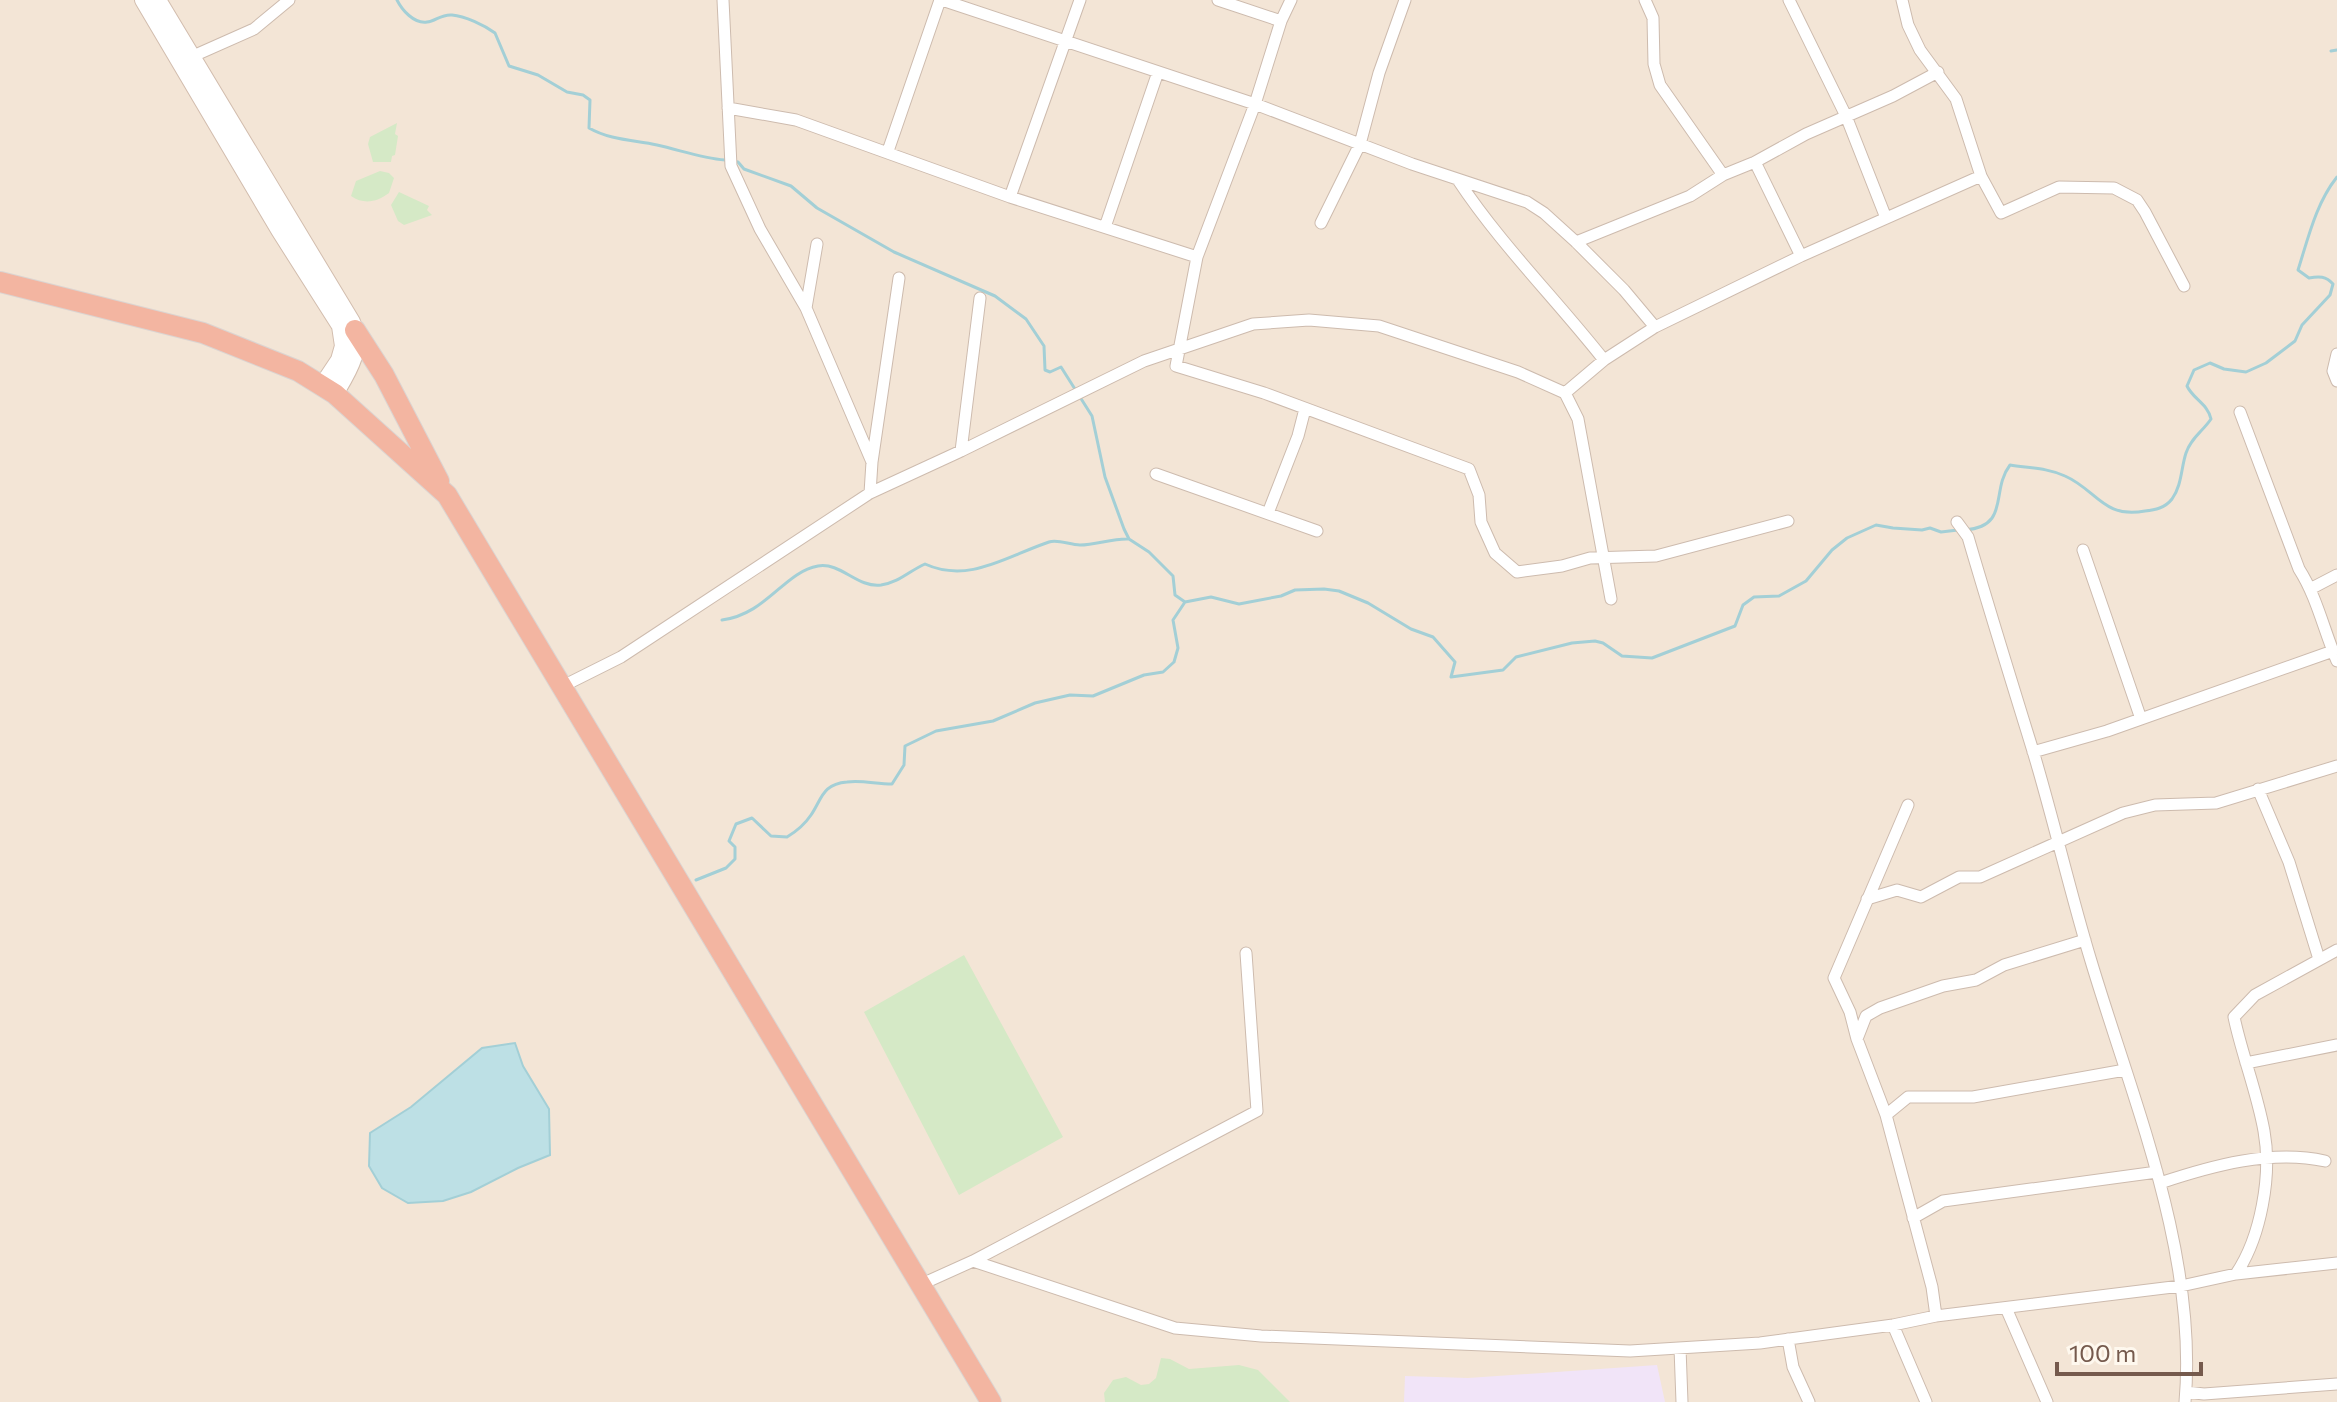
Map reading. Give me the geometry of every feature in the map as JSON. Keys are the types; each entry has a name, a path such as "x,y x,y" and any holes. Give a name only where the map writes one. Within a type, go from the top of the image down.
{"highway":[{"path":"0,282 203,333 275,360 329,389 447,495"},
{"path":"355,330 384,375 447,495 991,1402"}],"main road":[{"path":"143,0 355,330 357,346 352,364 329,389"},
{"path":"158,0 340,326 343,335 339,360 329,389"}],"street":[{"path":"191,57 254,29 289,0"},
{"path":"723,0 731,161 760,229 806,308 872,462"},
{"path":"888,151 941,0 968,4 1064,41 1255,104 1458,180 1527,202 1576,242 1624,290 1655,327"},
{"path":"1010,197 1080,0"},
{"path":"1218,0 1281,21"},
{"path":"1291,0 1197,257 1176,366 1469,469 1479,495 1481,522 1495,553 1517,572 1603,557 1656,556 1788,521"},
{"path":"1321,223 1360,144 1379,73 1405,0"},
{"path":"1645,0 1653,18 1654,64 1660,85 1723,175"},
{"path":"1789,0 1846,116 1886,218"},
{"path":"1902,0 1908,25 1920,50 1956,99 1981,176 2001,213 2059,187 2123,191 2137,200 2145,212 2184,286"},
{"path":"1105,227 1158,72"},
{"path":"1576,242 1690,196 1723,175 1938,72"},
{"path":"728,108 796,120 1010,197 1197,257"},
{"path":"1755,162 1801,256"},
{"path":"1565,393 1604,360 1655,327 1801,256 1981,176"},
{"path":"1458,180 1485,221 1531,271 1604,360"},
{"path":"806,308 817,244"},
{"path":"870,493 899,278"},
{"path":"961,451 980,298"},
{"path":"561,687 621,657 870,493 1144,361 1253,324 1309,320 1379,326 1518,372 1565,393 1578,419 1611,599"},
{"path":"2337,354 2333,371 2337,381"},
{"path":"1268,513 1298,436 1305,409"},
{"path":"2033,752 2335,656 2313,600 2312,588 2299,569 2240,412"},
{"path":"1156,474 1317,531"},
{"path":"1957,522 1968,537 2033,752 2085,940 2159,1177 2185,1313 2186,1397 2337,1384"},
{"path":"2083,550 2141,719"},
{"path":"2312,588 2337,575"},
{"path":"1867,899 1897,890 1921,897 1959,877 1980,877 2123,813 2155,805 2216,803 2337,766"},
{"path":"2258,789 2289,862 2319,959"},
{"path":"1908,805 1834,978 1850,1012 1886,1115 1932,1287 1936,1316"},
{"path":"1857,1039 1866,1016 1880,1008 1943,986 1976,980 2004,965 2085,940"},
{"path":"2236,1274 2248,1256 2261,1213 2267,1159 2264,1130 2234,1017 2255,995 2337,950"},
{"path":"922,1284 973,1261 1257,1111 1246,953"},
{"path":"2246,1063 2337,1045"},
{"path":"1886,1115 1908,1097 1973,1097 2125,1070"},
{"path":"1913,1218 1943,1201 2159,1177 2267,1159 2289,1157 2325,1161"},
{"path":"973,1261 1175,1328 1261,1336 1630,1351 1788,1339 1936,1316 2181,1286 2236,1274 2337,1263"},
{"path":"2006,1308 2047,1402"},
{"path":"1893,1325 1926,1402"},
{"path":"1788,1339 1793,1367 1809,1402"},
{"path":"1680,1348 1682,1402"}],"shaded area":[{"path":"0,0 2337,0 2337,1402 0,1402"},
{"path":"1657,1365 1665,1402 1404,1402 1405,1376 1468,1378"}],"green space":[{"path":"397,123 395,134 398,136 391,162 373,162 368,144 370,137"},
{"path":"380,171 394,178 389,193 370,201 351,196 356,181"},
{"path":"399,192 429,206 427,210 432,215 404,225 398,221 391,205"},
{"path":"964,955 1063,1137 959,1195 864,1012"},
{"path":"1161,1358 1189,1369 1239,1365 1258,1370 1290,1402 1105,1402 1104,1393 1113,1380 1126,1377 1141,1385 1149,1384 1156,1378"}],"water":[{"path":"515,1043 523,1066 549,1109 550,1155 471,1192 443,1201 408,1203 382,1188 369,1166 370,1133 411,1107 482,1048"}],"waterway":[{"path":"397,0 405,12 418,21 427,22 452,15 491,30 509,66 538,75 567,92 583,95 590,100 589,128 597,132 725,160"},
{"path":"2331,51 2337,50"},
{"path":"733,161 744,169 791,186 817,208 894,252 995,296 1026,319 1044,346 1045,370 1050,372 1061,367 1092,416 1105,477 1129,539 1149,552 1173,576 1175,595 1185,602"},
{"path":"1965,530 1989,522 1994,515 2004,475 2010,465 2065,476 2119,511 2152,510 2169,502 2178,488 2188,448 2211,419 2207,409 2187,386 2194,370 2210,363 2224,369 2246,372 2266,363 2295,341 2302,325 2330,295 2333,284 2330,281 2322,277 2309,278 2298,270 2318,210 2337,177"},
{"path":"696,880 726,868 735,859 735,847 729,841 736,824 752,818 771,836 787,837 806,821 832,786 853,782 892,784 904,765 905,746 936,731 993,721 1035,703 1070,695 1093,696 1144,675 1163,672 1174,662 1178,648 1173,620 1185,602 1211,597 1239,604 1281,596 1295,590 1339,591 1368,603 1411,629 1433,637 1455,662 1451,677 1503,670 1516,657 1572,643 1595,641 1622,656 1652,658 1735,626 1743,605 1754,597 1779,596 1806,581 1832,550 1847,538 1876,525 1922,530 1930,528 1941,532 1958,530"},
{"path":"722,620 751,610 795,576 818,566 834,568 864,583 881,585 925,564 941,569 972,570 1053,541 1080,545 1129,539"}]}
